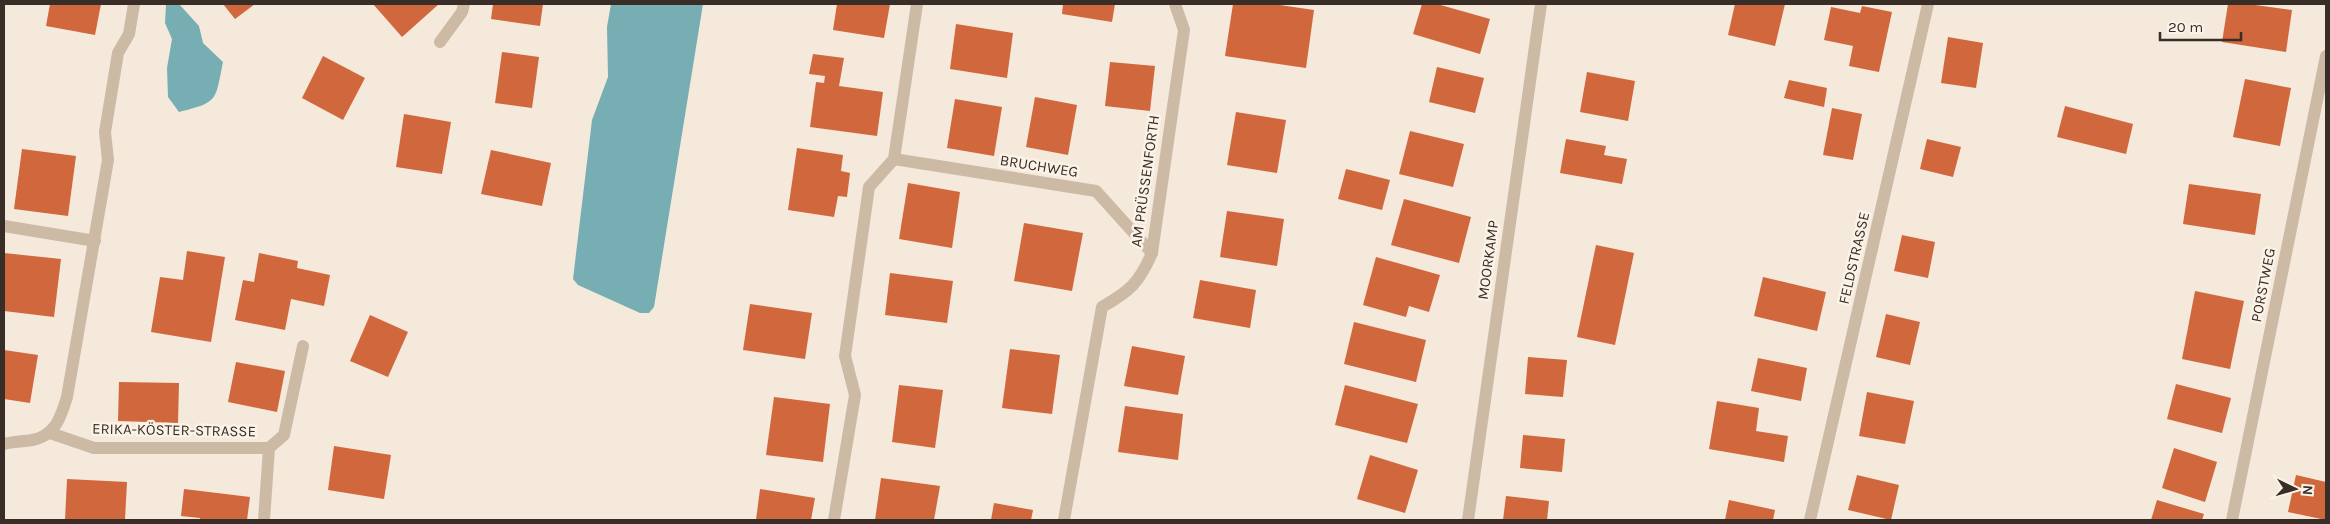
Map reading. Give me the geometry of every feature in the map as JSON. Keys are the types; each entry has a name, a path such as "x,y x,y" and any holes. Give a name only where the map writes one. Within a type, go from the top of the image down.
{"street":[{"path":"4,444 34,440 50,433 61,418 67,396 108,160 105,132 118,53 129,34 134,4"},
{"path":"440,42 462,12 464,4"},
{"path":"834,520 855,395 845,356 869,187 894,159 917,4"},
{"name":"AM PRÜSSENFORTH","path":"1064,520 1102,307 1124,294 1142,276 1152,253 1184,30 1175,4"},
{"name":"MOORKAMP","path":"1468,520 1540,4"},
{"name":"FELDSTRASSE","path":"1810,520 1928,4"},
{"name":"PORSTWEG","path":"2232,520 2326,56"},
{"name":"BRUCHWEG","path":"894,159 1096,192 1152,253"},
{"path":"4,226 95,241"},
{"name":"ERIKA-KÖSTER-STRASSE","path":"264,520 269,448 284,434 303,346"},
{"name":"ERIKA-KÖSTER-STRASSE","path":"50,433 94,448 269,448"}],"water":[{"path":"166,4 179,4 199,26 203,43 223,62 213,98 202,105 179,112 168,97 167,68 172,39 165,23"},
{"path":"611,4 703,4 654,307 649,313 640,313 578,285 573,279 592,120 608,77 607,27"}],"building":[{"path":"50,4 101,4 95,35 46,26"},
{"path":"223,4 255,4 235,19"},
{"path":"373,4 439,4 402,37"},
{"path":"493,4 543,4 540,26 491,19"},
{"path":"837,4 890,4 884,38 833,30"},
{"path":"1063,4 1115,4 1112,22 1062,14"},
{"path":"1233,4 1273,4 1314,10 1306,68 1225,56"},
{"path":"1422,4 1437,4 1490,19 1480,54 1413,34"},
{"path":"1735,4 1785,4 1775,46 1728,35"},
{"path":"2228,4 2248,4 2292,10 2286,52 2222,42"},
{"path":"1862,6 1892,12 1879,72 1849,66 1853,46 1824,40 1831,7 1860,13"},
{"path":"956,24 1013,33 1007,78 950,69"},
{"path":"1948,37 1983,43 1976,88 1941,83"},
{"path":"502,52 539,57 532,108 495,103"},
{"path":"813,54 844,58 839,86 883,92 877,136 810,127 816,82 824,83 825,76 809,74"},
{"path":"323,56 365,78 343,120 302,98"},
{"path":"1110,62 1155,66 1150,111 1105,106"},
{"path":"1437,67 1484,78 1475,113 1429,102"},
{"path":"1587,72 1635,81 1628,121 1580,112"},
{"path":"2245,79 2291,88 2280,146 2233,137"},
{"path":"1789,80 1827,88 1824,107 1784,98"},
{"path":"1035,97 1077,105 1068,155 1026,147"},
{"path":"955,99 1002,107 994,156 947,148"},
{"path":"2065,106 2133,124 2126,154 2057,137"},
{"path":"1832,108 1862,114 1853,160 1823,155"},
{"path":"1236,112 1286,120 1277,173 1227,165"},
{"path":"404,114 451,122 442,174 396,167"},
{"path":"1410,131 1464,144 1453,187 1399,174"},
{"path":"1566,139 1606,146 1604,155 1627,159 1622,184 1560,173"},
{"path":"1927,139 1961,147 1953,177 1920,169"},
{"path":"797,148 843,155 841,171 850,173 847,197 838,196 834,217 788,210"},
{"path":"22,149 76,156 68,216 14,209"},
{"path":"491,150 551,163 542,206 481,194"},
{"path":"1346,169 1390,180 1382,210 1338,199"},
{"path":"908,183 960,192 952,248 899,239"},
{"path":"2189,184 2261,194 2255,235 2183,224"},
{"path":"1404,199 1471,217 1459,263 1391,245"},
{"path":"1227,211 1284,219 1277,266 1220,257"},
{"path":"1024,223 1083,233 1072,291 1014,281"},
{"path":"1902,235 1935,242 1928,278 1894,271"},
{"path":"1596,245 1634,253 1615,345 1577,337"},
{"path":"187,251 225,257 211,342 151,332 160,277 183,280"},
{"path":"4,253 61,259 54,317 4,311"},
{"path":"259,253 298,261 297,268 330,275 324,306 291,299 285,330 235,320 243,280 254,282"},
{"path":"1376,257 1440,275 1429,312 1409,306 1406,317 1363,305"},
{"path":"890,273 953,281 947,323 885,315"},
{"path":"1763,277 1826,292 1817,331 1754,316"},
{"path":"1200,280 1256,290 1250,328 1193,318"},
{"path":"2195,291 2244,301 2230,369 2182,359"},
{"path":"750,304 812,313 805,359 743,350"},
{"path":"1886,314 1920,322 1910,365 1876,357"},
{"path":"370,315 408,332 388,377 350,361"},
{"path":"1354,322 1426,340 1416,382 1344,364"},
{"path":"1132,346 1185,356 1178,395 1124,386"},
{"path":"1010,349 1060,355 1052,414 1002,408"},
{"path":"4,350 38,355 30,403 4,399"},
{"path":"1528,357 1567,360 1563,397 1525,394"},
{"path":"1758,358 1807,368 1801,401 1751,391"},
{"path":"236,362 285,371 277,412 228,402"},
{"path":"119,382 179,383 178,423 118,421"},
{"path":"2176,384 2231,398 2222,433 2167,419"},
{"path":"899,385 943,390 935,448 892,442"},
{"path":"1345,385 1418,404 1407,443 1335,425"},
{"path":"1867,392 1914,401 1905,444 1859,436"},
{"path":"774,397 830,404 823,462 766,455"},
{"path":"1717,401 1759,408 1756,431 1788,436 1784,462 1709,449"},
{"path":"1125,406 1183,414 1178,460 1118,452"},
{"path":"1523,435 1565,439 1562,472 1520,468"},
{"path":"334,446 391,455 384,499 328,490"},
{"path":"2174,448 2217,462 2205,502 2162,488"},
{"path":"1370,455 1418,470 1405,513 1357,499"},
{"path":"1857,475 1899,485 1891,520 1848,510"},
{"path":"2296,475 2326,482 2326,520 2288,512"},
{"path":"881,478 940,486 934,520 875,520"},
{"path":"67,479 127,482 125,520 65,520"},
{"path":"184,489 250,497 247,520 200,520 200,518 181,516"},
{"path":"760,489 815,498 811,520 756,520"},
{"path":"1506,496 1549,501 1547,520 1503,520"},
{"path":"1729,500 1775,510 1773,520 1725,520"},
{"path":"2157,500 2204,514 2202,520 2151,520"},
{"path":"994,503 1033,510 1031,520 991,520"}]}
